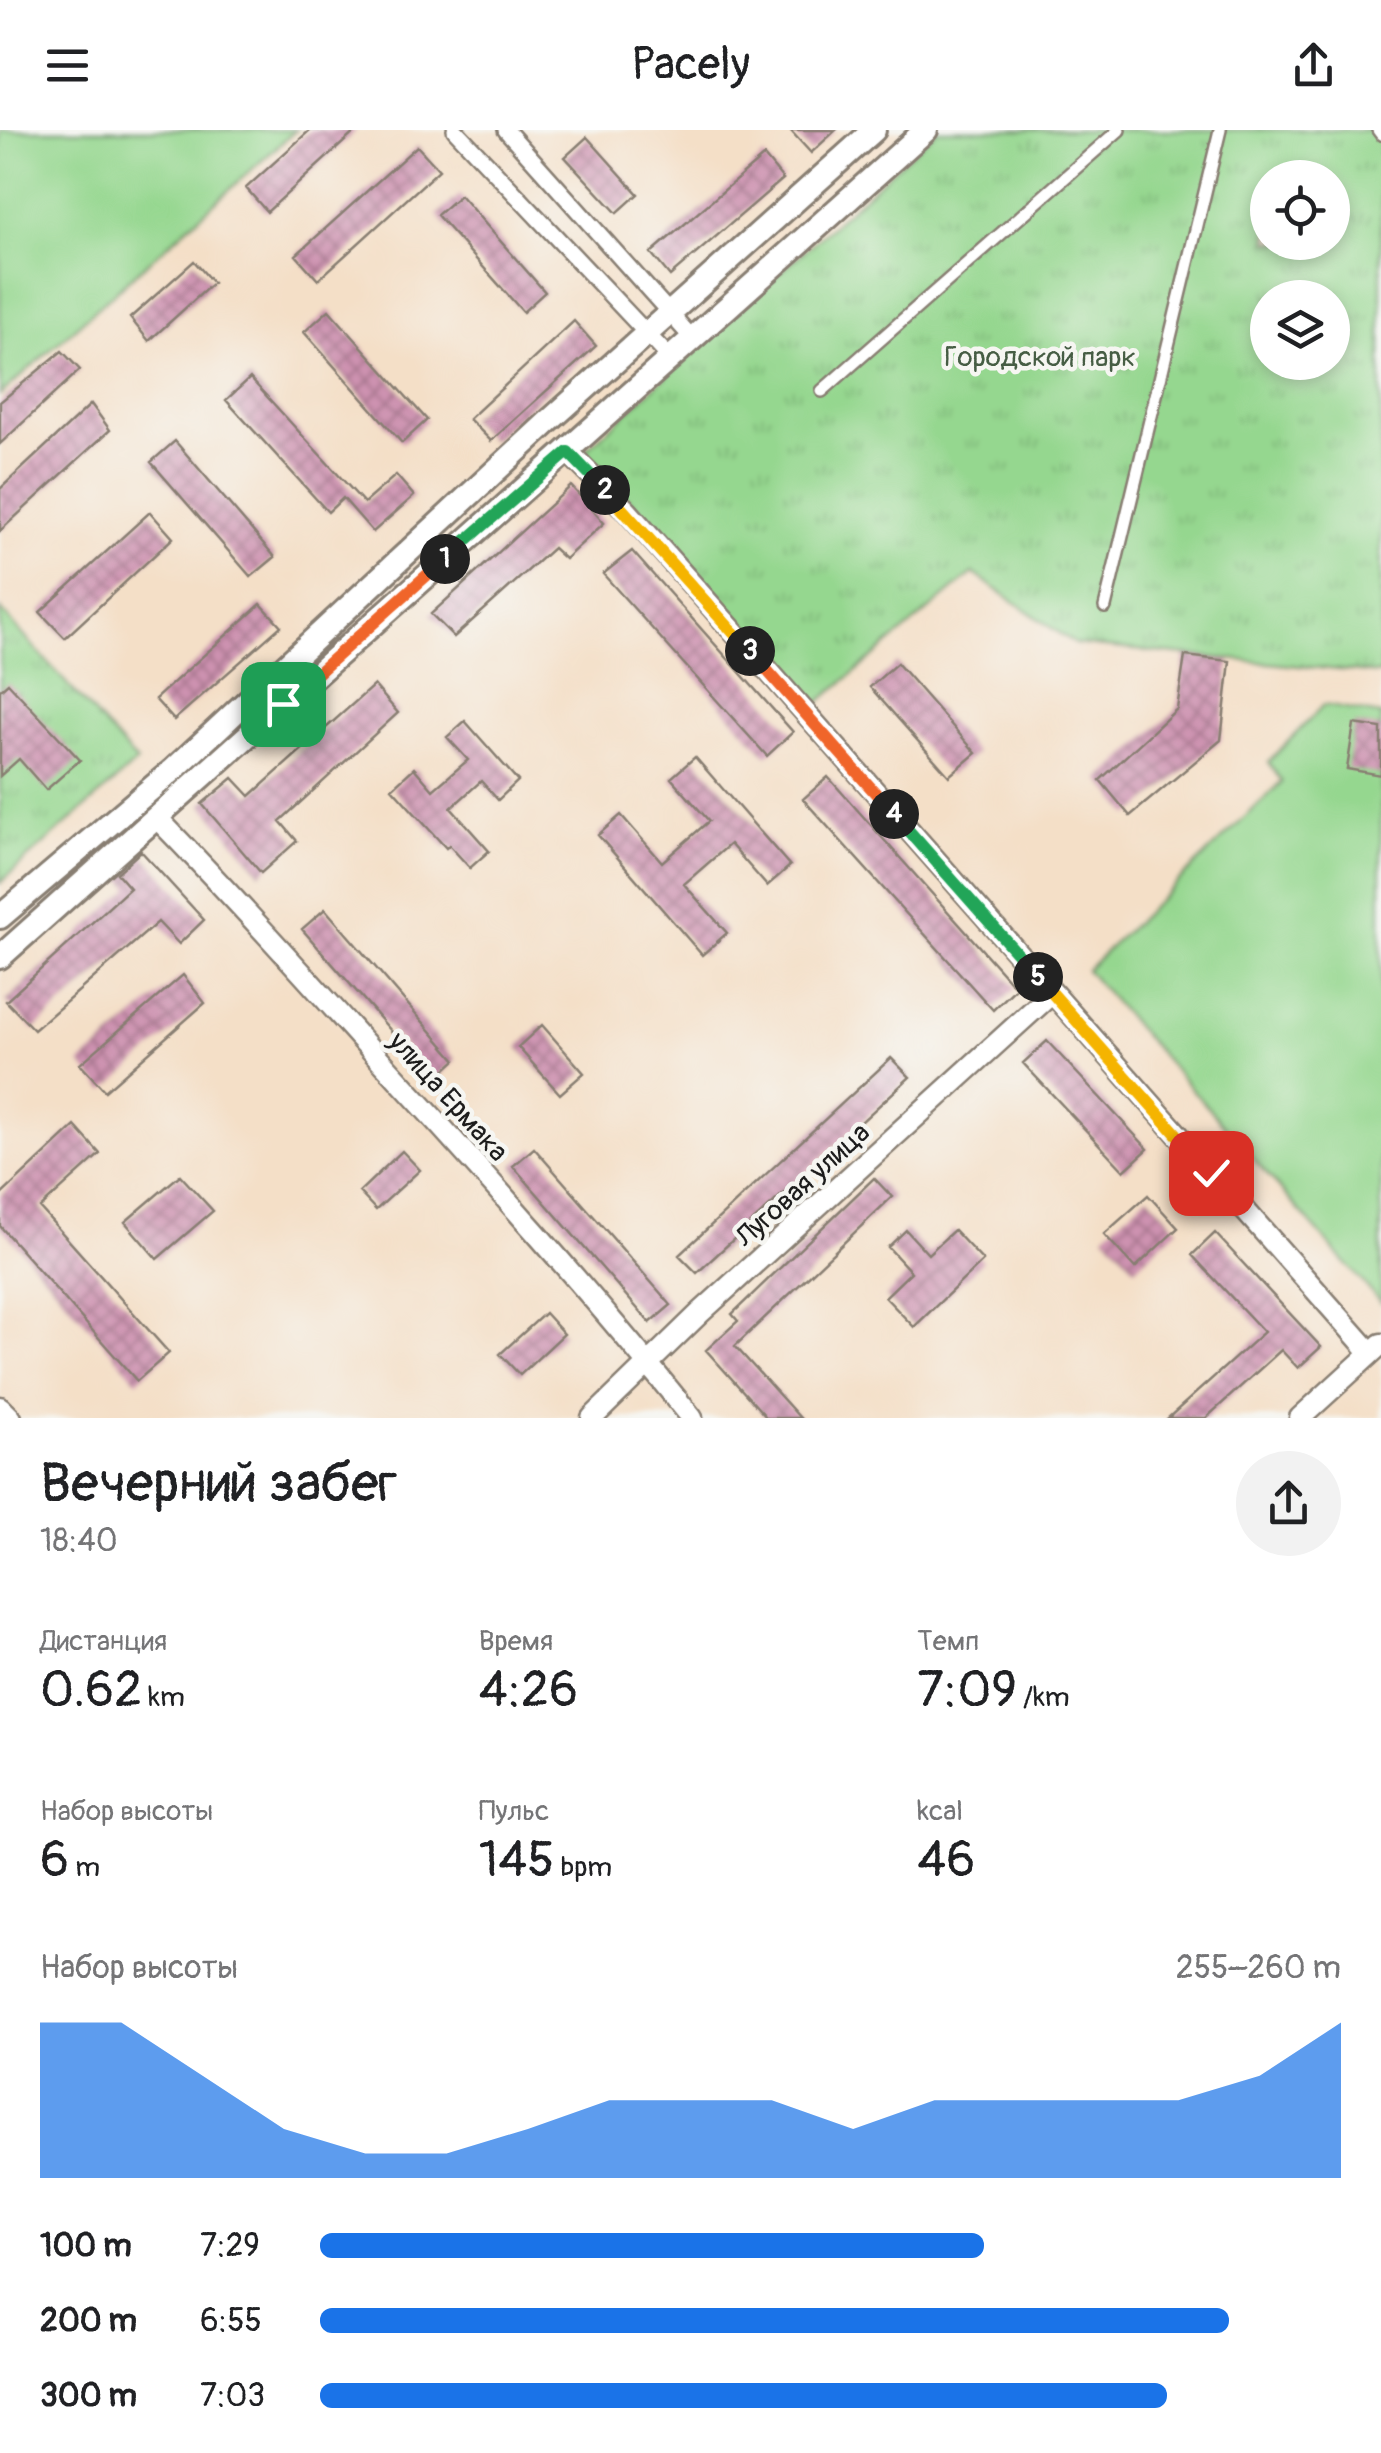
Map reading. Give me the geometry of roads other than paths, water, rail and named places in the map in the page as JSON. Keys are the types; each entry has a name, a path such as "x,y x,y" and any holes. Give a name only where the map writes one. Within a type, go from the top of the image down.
{"main road":[{"path":"0,917 140,799 547,423 874,130"},
{"path":"0,956 926,130"},
{"path":"140,799 157,818"}],"street":[{"path":"456,130 670,358"},
{"path":"506,130 693,339"},
{"path":"822,392 1118,130"},
{"path":"1105,607 1220,130"},
{"path":"547,423 568,452 628,512 1052,993 1376,1348 1300,1418"},
{"name":"улица Ермака","path":"157,818 260,925 443,1128 648,1362 692,1418"},
{"name":"Луговая улица","path":"592,1418 648,1362 1052,993"},
{"path":"0,1407 11,1418"}],"park label":[{"name":"Городской парк","path":"1040,356"}]}
